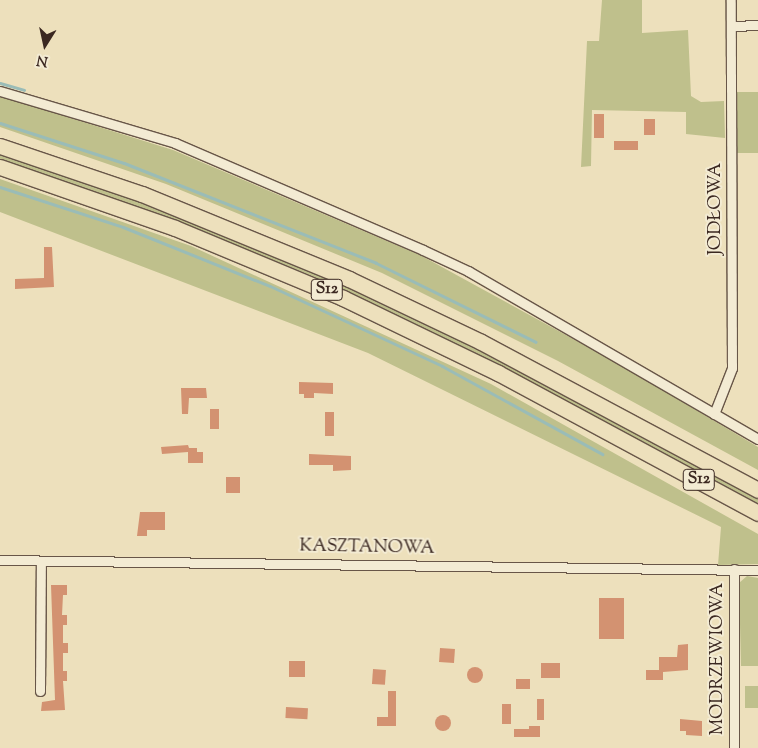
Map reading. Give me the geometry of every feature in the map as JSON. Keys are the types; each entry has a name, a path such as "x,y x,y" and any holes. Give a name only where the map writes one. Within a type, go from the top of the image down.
{"highway":[{"name":"S12","path":"0,146 158,200 349,279 499,351 758,490"},
{"name":"S12","path":"0,168 167,225 344,298 498,373 758,513"}],"street":[{"name":"JODŁOWA","path":"714,414 732,368 732,0"},
{"path":"731,26 758,25"},
{"path":"0,91 168,141 423,250 468,271 758,439"},
{"name":"KASZTANOWA","path":"0,560 758,570"},
{"path":"40,691 41,561"},
{"name":"MODRZEWIOWA","path":"734,570 734,748"}],"green space":[{"path":"602,0 642,0 642,33 688,30 691,96 701,102 724,101 725,138 686,134 686,112 592,110 591,166 581,167 587,41 599,41"},
{"path":"736,92 758,92 758,153 736,153"},
{"path":"0,96 173,150 420,255 619,364 758,447 758,470 558,361 382,273 166,184 0,127"},
{"path":"0,153 167,210 318,270 473,344 758,496 758,506 471,351 315,277 165,217 0,160"},
{"path":"0,179 191,246 491,384 758,534 758,564 718,565 721,527 368,353 0,212"},
{"path":"747,576 758,578 758,666 741,666 739,583"},
{"path":"745,686 758,686 758,708 745,708"}],"building":[{"path":"594,114 604,114 604,138 594,138"},
{"path":"644,119 655,119 655,135 644,135"},
{"path":"614,141 638,141 638,150 614,150"},
{"path":"44,247 52,247 54,287 15,289 15,279 44,278"},
{"path":"299,382 333,383 333,394 314,393 314,398 304,398 304,394 299,394"},
{"path":"181,388 206,388 207,398 189,398 188,414 182,414"},
{"path":"210,409 219,409 219,429 210,429"},
{"path":"325,412 334,412 334,436 325,436"},
{"path":"188,445 189,448 197,448 197,452 203,452 203,463 188,463 188,452 162,454 161,447"},
{"path":"309,454 351,456 351,470 333,471 333,465 309,465"},
{"path":"226,477 240,477 240,493 226,493"},
{"path":"140,512 165,512 165,530 147,530 147,536 137,536"},
{"path":"51,585 67,585 67,595 63,595 62,615 67,615 67,625 63,625 63,643 68,643 68,653 63,653 63,671 67,671 67,681 63,681 65,710 41,711 42,702 55,700"},
{"path":"599,598 624,598 624,639 599,639"},
{"path":"688,644 688,670 663,672 663,680 646,680 646,670 659,670 659,657 677,657 678,645"},
{"path":"440,648 455,649 454,663 439,662"},
{"path":"289,661 305,661 305,677 289,677"},
{"path":"541,663 560,663 560,678 541,678"},
{"path":"472,667 478,667 483,672 481,681 472,683 467,678 467,672"},
{"path":"373,669 386,670 385,685 372,684"},
{"path":"516,679 530,679 530,689 516,689"},
{"path":"388,691 396,691 396,726 377,726 377,717 388,717"},
{"path":"537,699 544,699 544,720 537,720"},
{"path":"502,704 511,704 511,724 502,724"},
{"path":"286,707 308,708 307,719 285,718"},
{"path":"443,715 449,717 451,723 449,729 443,731 437,729 435,723 437,717"},
{"path":"680,719 702,721 702,736 686,735 686,731 680,731"},
{"path":"529,726 540,726 540,737 514,737 514,729 529,729"}],"waterway":[{"path":"0,83 24,90"},
{"path":"0,123 124,163 376,263 536,342"},
{"path":"0,187 123,227 270,286 442,366 602,454"}]}
